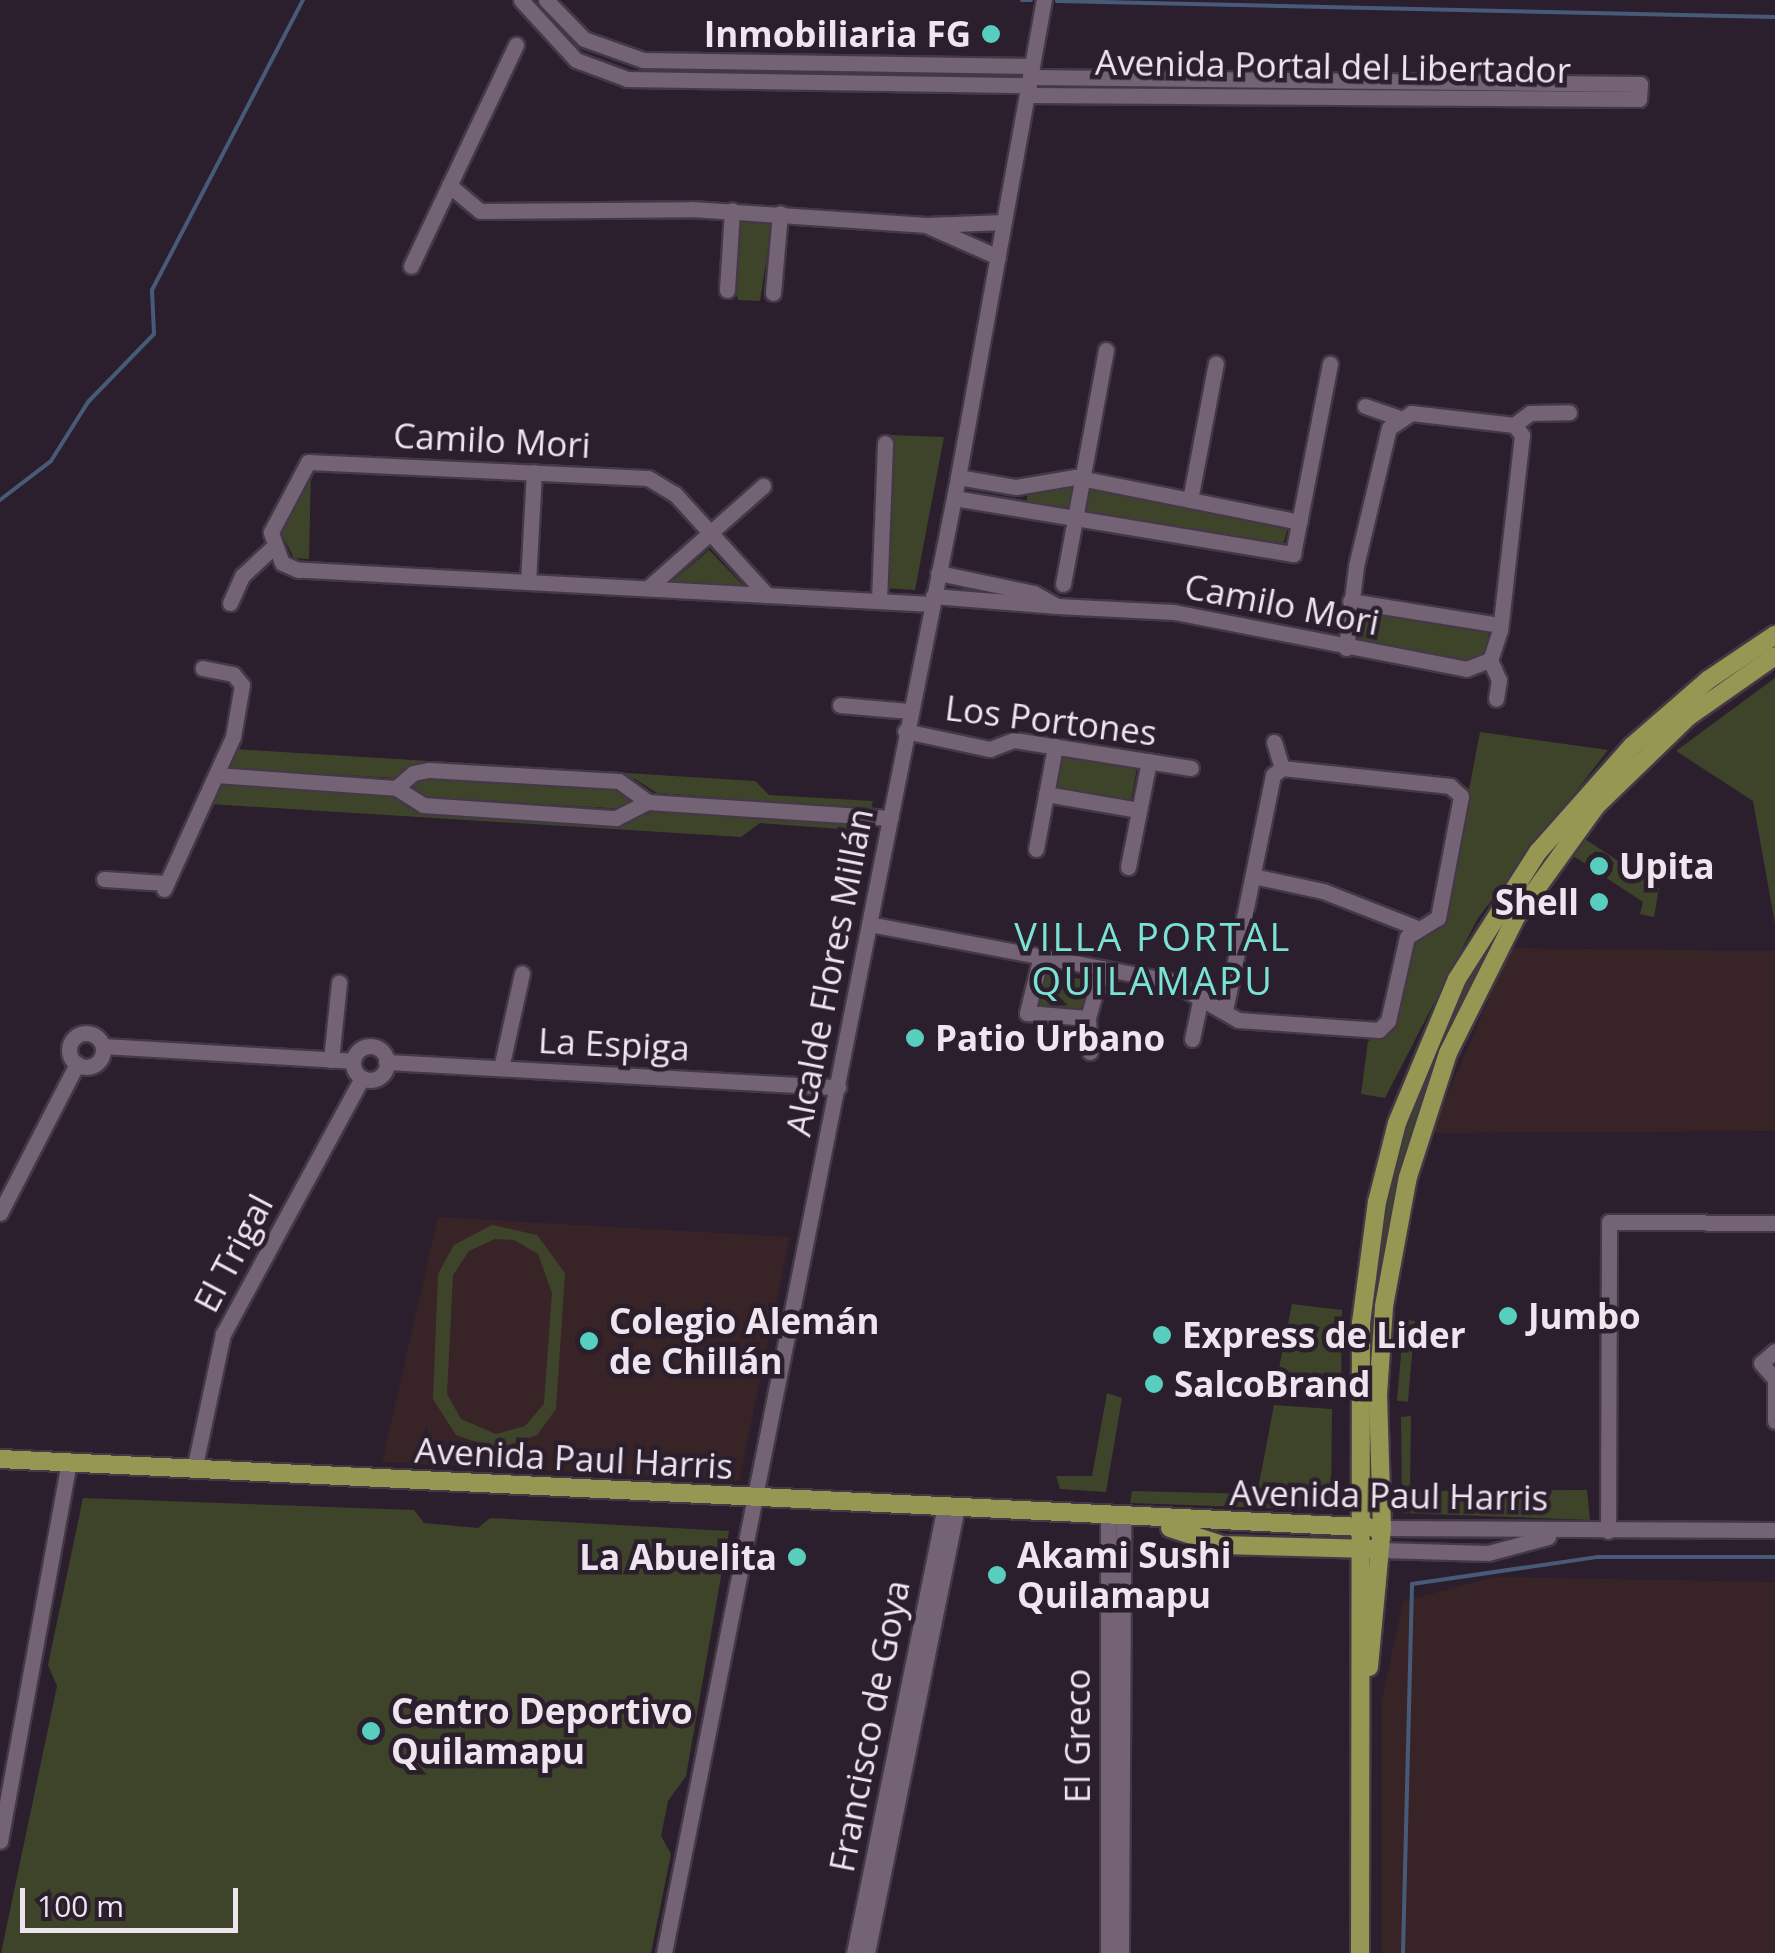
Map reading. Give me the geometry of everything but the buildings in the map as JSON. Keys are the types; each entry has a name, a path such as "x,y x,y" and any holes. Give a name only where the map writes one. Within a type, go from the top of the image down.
{"main road":[{"path":"1360,1953 1360,1363 1370,1242 1398,1124 1440,1012 1494,914 1582,796 1708,680 1775,636"},
{"path":"1360,1742 1381,1550 1380,1350 1393,1248 1419,1135 1484,974 1534,890 1596,806 1688,718 1775,656"},
{"name":"Avenida Paul Harris","path":"0,1459 1146,1521 1382,1528"},
{"name":"Avenida Paul Harris","path":"1146,1521 1222,1545 1381,1550"}],"street":[{"name":"Avenida Portal del Libertador","path":"521,0 576,60 627,79 1029,80 1640,92"},
{"name":"Avenida Portal del Libertador","path":"546,0 584,39 644,60 1029,80"},
{"name":"Alcalde Flores Millán","path":"664,1953 954,498 1044,0"},
{"path":"411,266 516,45"},
{"path":"449,185 480,211 732,210 926,225 1004,222"},
{"path":"727,290 732,210"},
{"path":"773,293 780,212"},
{"path":"926,225 998,258"},
{"path":"1063,584 1106,350"},
{"path":"1190,500 1216,363"},
{"path":"954,498 1294,554 1330,364"},
{"path":"1366,406 1397,417 1514,424 1530,413 1569,412"},
{"path":"1346,648 1350,601 1397,417"},
{"path":"1496,699 1499,680 1490,660 1500,624 1522,458 1522,435 1514,424"},
{"path":"878,602 885,443"},
{"name":"Camilo Mori","path":"767,596 675,494 648,478 308,462 271,532 272,548 298,570 648,588 664,594 878,602 932,600 1174,612 1466,669 1490,660"},
{"path":"528,582 534,472"},
{"path":"958,476 1016,487 1053,477 1082,479 1300,522"},
{"path":"648,588 763,486"},
{"path":"230,602 242,576 272,548"},
{"name":"Camilo Mori","path":"938,573 1034,593 1058,606"},
{"path":"1350,601 1500,624"},
{"path":"104,880 165,886 233,737 242,685 233,674 203,668"},
{"path":"840,705 909,710"},
{"name":"Los Portones","path":"905,731 990,749 1014,740 1191,768"},
{"path":"1274,742 1282,768"},
{"path":"1036,848 1055,746"},
{"path":"1128,867 1149,761"},
{"path":"869,924 1170,981 1226,1010 1252,1022 1379,1030 1388,1021 1407,936 1415,927 1438,918 1461,796 1450,786 1282,768 1273,775 1226,1010"},
{"path":"396,788 412,773 429,770 619,781 648,802"},
{"path":"216,775 396,788 423,804 616,818 648,802 890,818"},
{"path":"1046,794 1139,810"},
{"path":"1253,876 1323,891 1415,927"},
{"path":"1041,956 1027,1013 1088,1018"},
{"path":"1090,1052 1088,1018 1102,968"},
{"path":"501,1068 522,973"},
{"path":"331,1060 339,982"},
{"path":"1192,1039 1201,997"},
{"name":"La Espiga","path":"77,1064 69,1050 76,1036 92,1034 103,1046 353,1061 367,1047 386,1062 838,1087"},
{"path":"0,1211 77,1064 94,1065 103,1046"},
{"path":"353,1061 362,1078 377,1078 386,1062"},
{"name":"El Trigal","path":"194,1470 224,1334 362,1078"},
{"path":"1608,1530 1609,1222 1775,1223"},
{"path":"1775,1351 1762,1363 1775,1379 1775,1422"},
{"path":"0,1841 7,1769 69,1463"},
{"name":"Francisco de Goya","path":"854,1953 950,1510"},
{"name":"Francisco de Goya","path":"867,1953 950,1510"},
{"name":"El Greco","path":"1108,1953 1115,1519"},
{"name":"El Greco","path":"1115,1519 1121,1953"},
{"name":"Avenida Paul Harris","path":"1382,1528 1775,1530"},
{"name":"Avenida Paul Harris","path":"1381,1550 1488,1553 1572,1530"}],"shaded area":[{"path":"1511,948 1775,951 1775,1131 1431,1133"},
{"name":"Colegio Alemán de Chillán","path":"438,1217 790,1237 739,1481 382,1462"},
{"path":"1495,1577 1775,1582 1775,1953 1382,1953 1382,1700 1403,1601"}],"green space":[{"path":"736,222 772,224 760,301 738,300 732,277"},
{"path":"891,435 944,437 915,590 884,588"},
{"path":"311,470 309,559 294,558 281,533"},
{"path":"1061,483 1288,527 1283,545 1026,504 1028,492"},
{"path":"709,550 751,593 663,589"},
{"path":"1359,611 1486,630 1491,641 1487,655 1473,661 1370,645 1359,639"},
{"path":"1775,643 1555,848 1455,1014 1409,1137 1389,1221 1376,1311 1372,1504 1364,1503 1371,1307 1384,1217 1404,1132 1451,1009 1527,874 1628,758 1713,685"},
{"path":"1775,678 1775,924 1753,801 1676,751"},
{"path":"1480,732 1608,750 1478,918 1385,1098 1361,1094 1368,1041 1394,1030 1412,942 1443,924"},
{"path":"233,749 755,781 769,795 873,801 871,809 657,793 635,779 416,765 394,778 230,768"},
{"path":"1062,755 1137,768 1130,805 1056,791"},
{"path":"420,777 627,789 633,805 624,809 417,796 413,781"},
{"path":"219,782 392,793 418,809 628,823 659,809 869,823 867,831 760,823 741,837 209,804"},
{"path":"1585,839 1659,888 1654,917 1640,914 1643,902 1605,877 1614,863 1595,851 1586,864 1573,856"},
{"path":"1042,972 1092,981 1084,1014 1034,1008"},
{"name":"Colegio Alemán de Chillán","path":"492,1225 537,1235 565,1273 556,1409 537,1435 497,1449 456,1435 433,1399 438,1274 454,1245","holes":["495,1239 514,1240 538,1254 552,1293 544,1404 525,1426 496,1434 461,1419 447,1394 453,1275 469,1251"]},
{"path":"1292,1304 1342,1310 1341,1392 1276,1383"},
{"path":"1404,1320 1415,1321 1408,1402 1397,1401"},
{"path":"1107,1393 1122,1398 1106,1492 1060,1489 1056,1476 1092,1476"},
{"path":"1274,1405 1332,1409 1331,1510 1130,1503 1132,1491 1257,1494"},
{"path":"1411,1416 1410,1491 1587,1490 1590,1520 1402,1513 1401,1417"},
{"name":"Centro Deportivo Quilamapu","path":"83,1498 414,1510 424,1523 478,1528 490,1518 729,1531 686,1776 668,1801 661,1836 671,1854 651,1953 1,1953 57,1686 48,1665"}],"waterway":[{"path":"0,500 51,461 88,402 154,334 152,290 303,0"},
{"path":"1022,0 1031,0"},
{"path":"1057,1 1775,17"},
{"path":"1403,1953 1412,1584 1598,1557 1775,1557"}],"place":[{"name":"Inmobiliaria FG","path":"991,34"},
{"name":"Upita","path":"1599,866"},
{"name":"Shell","path":"1599,902"},
{"name":"Patio Urbano","path":"915,1038"},
{"name":"Jumbo","path":"1508,1316"},
{"name":"Express de Lider","path":"1162,1335"},
{"name":"Colegio Alemán de Chillán","path":"589,1341"},
{"name":"SalcoBrand","path":"1154,1384"},
{"name":"La Abuelita","path":"797,1557"},
{"name":"Akami Sushi Quilamapu","path":"997,1575"},
{"name":"Centro Deportivo Quilamapu","path":"371,1731"}],"district":[{"name":"VILLA PORTAL QUILAMAPU","path":"1153,959"}]}
